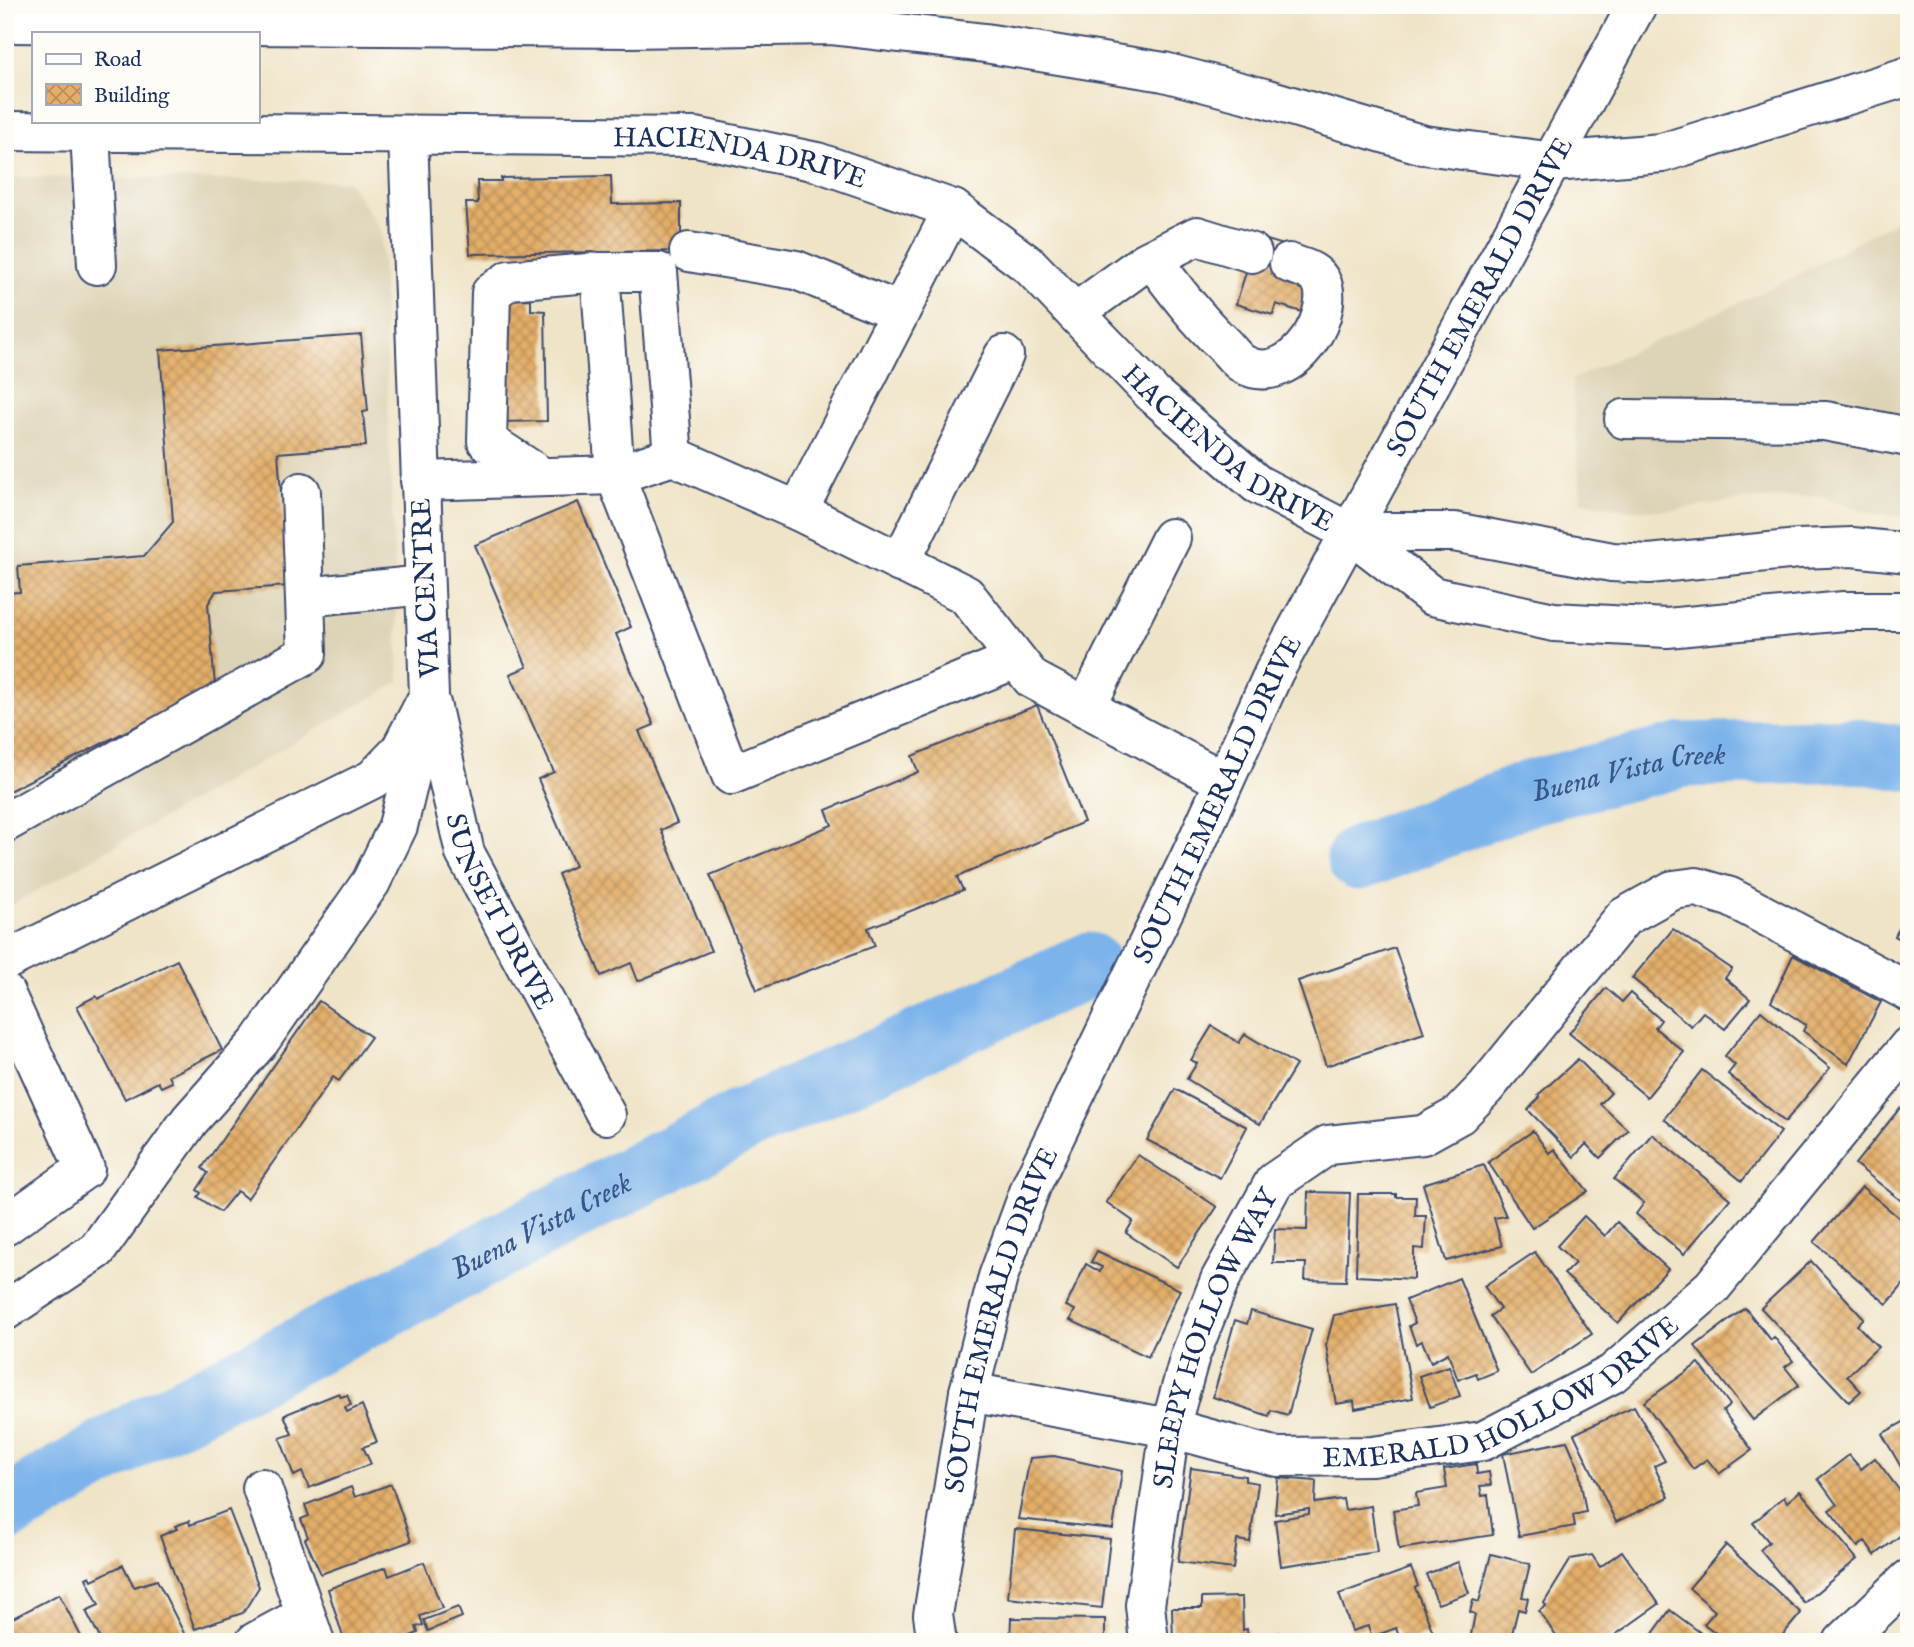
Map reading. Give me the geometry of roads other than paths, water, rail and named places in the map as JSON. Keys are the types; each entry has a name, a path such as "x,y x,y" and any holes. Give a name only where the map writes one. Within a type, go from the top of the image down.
{"main road":[{"name":"SOUTH EMERALD DRIVE","path":"937,1642 933,1615 969,1392 998,1277 1032,1184 1273,672 1554,162 1635,8"},
{"path":"5,23 628,28 830,25 985,43 1164,72 1264,97 1424,145 1554,162 1662,153 1909,76"},
{"name":"HACIENDA DRIVE","path":"5,131 696,137 817,162 953,209 1030,266 1153,394 1257,484 1349,532 1433,596 1554,622 1667,628 1844,611 1909,611"},
{"path":"90,132 97,265"},
{"name":"VIA CENTRE","path":"5,961 373,779 400,751 429,695 408,136"},
{"path":"798,511 953,209"},
{"path":"1075,313 1152,258 1197,236 1252,253"},
{"path":"689,252 796,271 900,312"},
{"path":"1152,258 1192,314 1243,364 1261,369 1280,368 1297,358 1310,340 1323,306 1324,290 1319,278 1308,270 1289,264"},
{"path":"542,477 488,441 491,293 509,280 600,272 658,272 673,456"},
{"path":"600,272 615,475 731,775 1016,659"},
{"path":"900,564 1004,355"},
{"path":"1624,419 1825,421 1909,437"},
{"path":"420,481 615,475 673,456 798,511 966,595 1032,679 1224,781"},
{"path":"5,823 307,654 301,492"},
{"name":"HACIENDA DRIVE","path":"1349,532 1454,532 1612,562 1649,564 1798,549 1853,547 1909,553"},
{"path":"1086,708 1171,538"},
{"path":"305,597 424,585"},
{"path":"5,1311 97,1250 190,1120 260,1041 371,882 398,826 429,695"},
{"name":"SUNSET DRIVE","path":"429,695 465,853 606,1115"},
{"name":"SLEEPY HOLLOW WAY","path":"1149,1642 1145,1605 1170,1428 1190,1356 1220,1280 1275,1182 1328,1145 1423,1135 1460,1115 1486,1087 1624,917 1672,890 1696,887 1730,897 1909,992"},
{"path":"5,992 85,1169 5,1226"},
{"name":"EMERALD HOLLOW DRIVE","path":"969,1392 1170,1428 1277,1457 1372,1456 1483,1441 1612,1374 1712,1287 1909,1046"},
{"path":"255,1642 310,1628 262,1488"},
{"path":"1843,1642 1909,1579"}],"waterway":[{"name":"Buena Vista Creek","path":"1359,858 1532,792 1683,755 1851,750 1909,759"},
{"name":"Buena Vista Creek","path":"5,1510 140,1432 743,1121 1089,965"}]}
